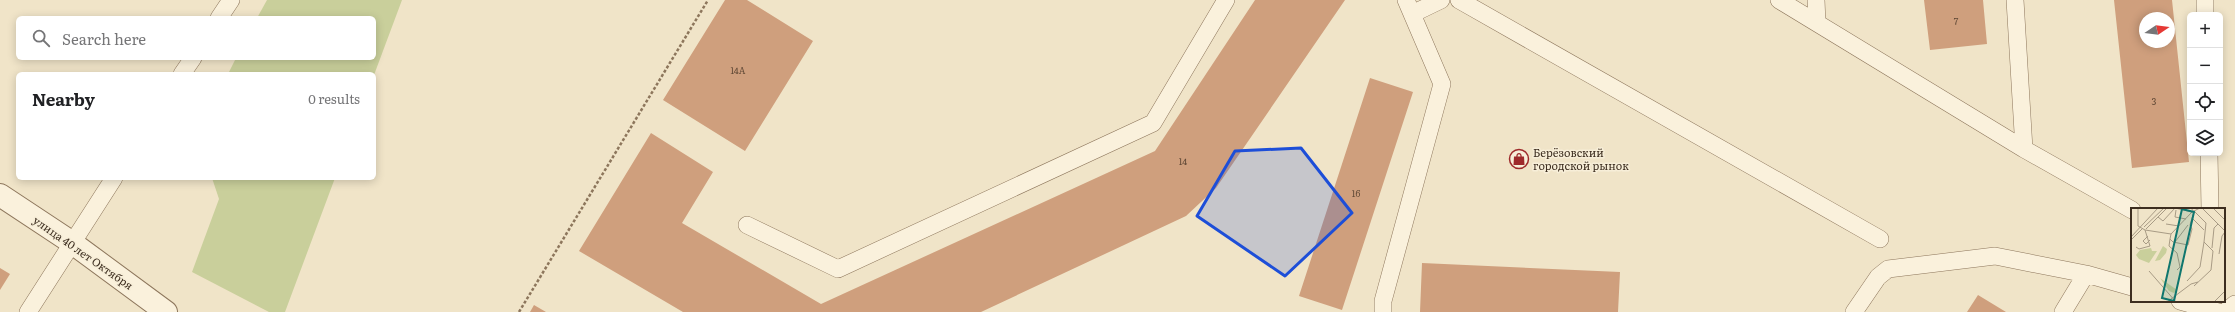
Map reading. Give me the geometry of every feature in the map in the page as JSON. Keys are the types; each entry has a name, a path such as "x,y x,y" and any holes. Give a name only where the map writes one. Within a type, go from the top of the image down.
{"street":[{"name":"улица 40 лет Октября","path":"0,195 71,242 166,312"}],"lane":[{"path":"220,16 231,0"},
{"path":"747,225 838,270 1153,123 1226,0"},
{"path":"1383,312 1383,301 1442,84 1409,7 1441,0"},
{"path":"1459,0 1880,239"},
{"path":"1779,0 2024,149 2131,209"},
{"path":"1816,0 1817,23"},
{"path":"2015,0 2024,149"},
{"path":"2205,0 2205,12"},
{"path":"183,72 192,60"},
{"path":"2209,156 2210,208"},
{"path":"28,312 71,242 113,180"},
{"path":"1854,312 1878,277 1888,269 1995,256 2086,274 2131,287"},
{"path":"2063,312 2086,274"},
{"path":"2183,302 2218,312"},
{"path":"2221,302 2224,312 2235,304"}],"path":[{"path":"519,312 708,0"}],"highlighted area":[{"path":"1301,148 1352,213 1285,276 1197,216 1235,151"}],"green space":[{"path":"267,0 402,0 375,72 229,72 235,60 376,60 376,16 258,16"},
{"path":"213,180 334,180 285,312 269,312 192,272 219,199"}],"building":[{"path":"725,0 747,0 813,41 745,151 663,100"},
{"path":"1255,0 1345,0 1216,188 1186,216 981,312 683,312 579,251 651,133 713,172 682,223 821,304 1155,151"},
{"path":"1924,0 1983,0 1987,44 1930,50"},
{"path":"2114,0 2172,0 2173,12 2139,12 2139,48 2175,48 2175,29 2187,143 2187,156 2188,156 2189,162 2132,168"},
{"path":"1370,78 1413,92 1342,310 1299,296"},
{"path":"1422,263 1620,272 1618,312 1420,312"},
{"path":"0,268 10,274 0,290"},
{"path":"1978,295 2006,312 1967,312"},
{"path":"534,305 546,312 530,312"}],"place":[{"name":"Берёзовский городской рынок","path":"1519,159"}]}
